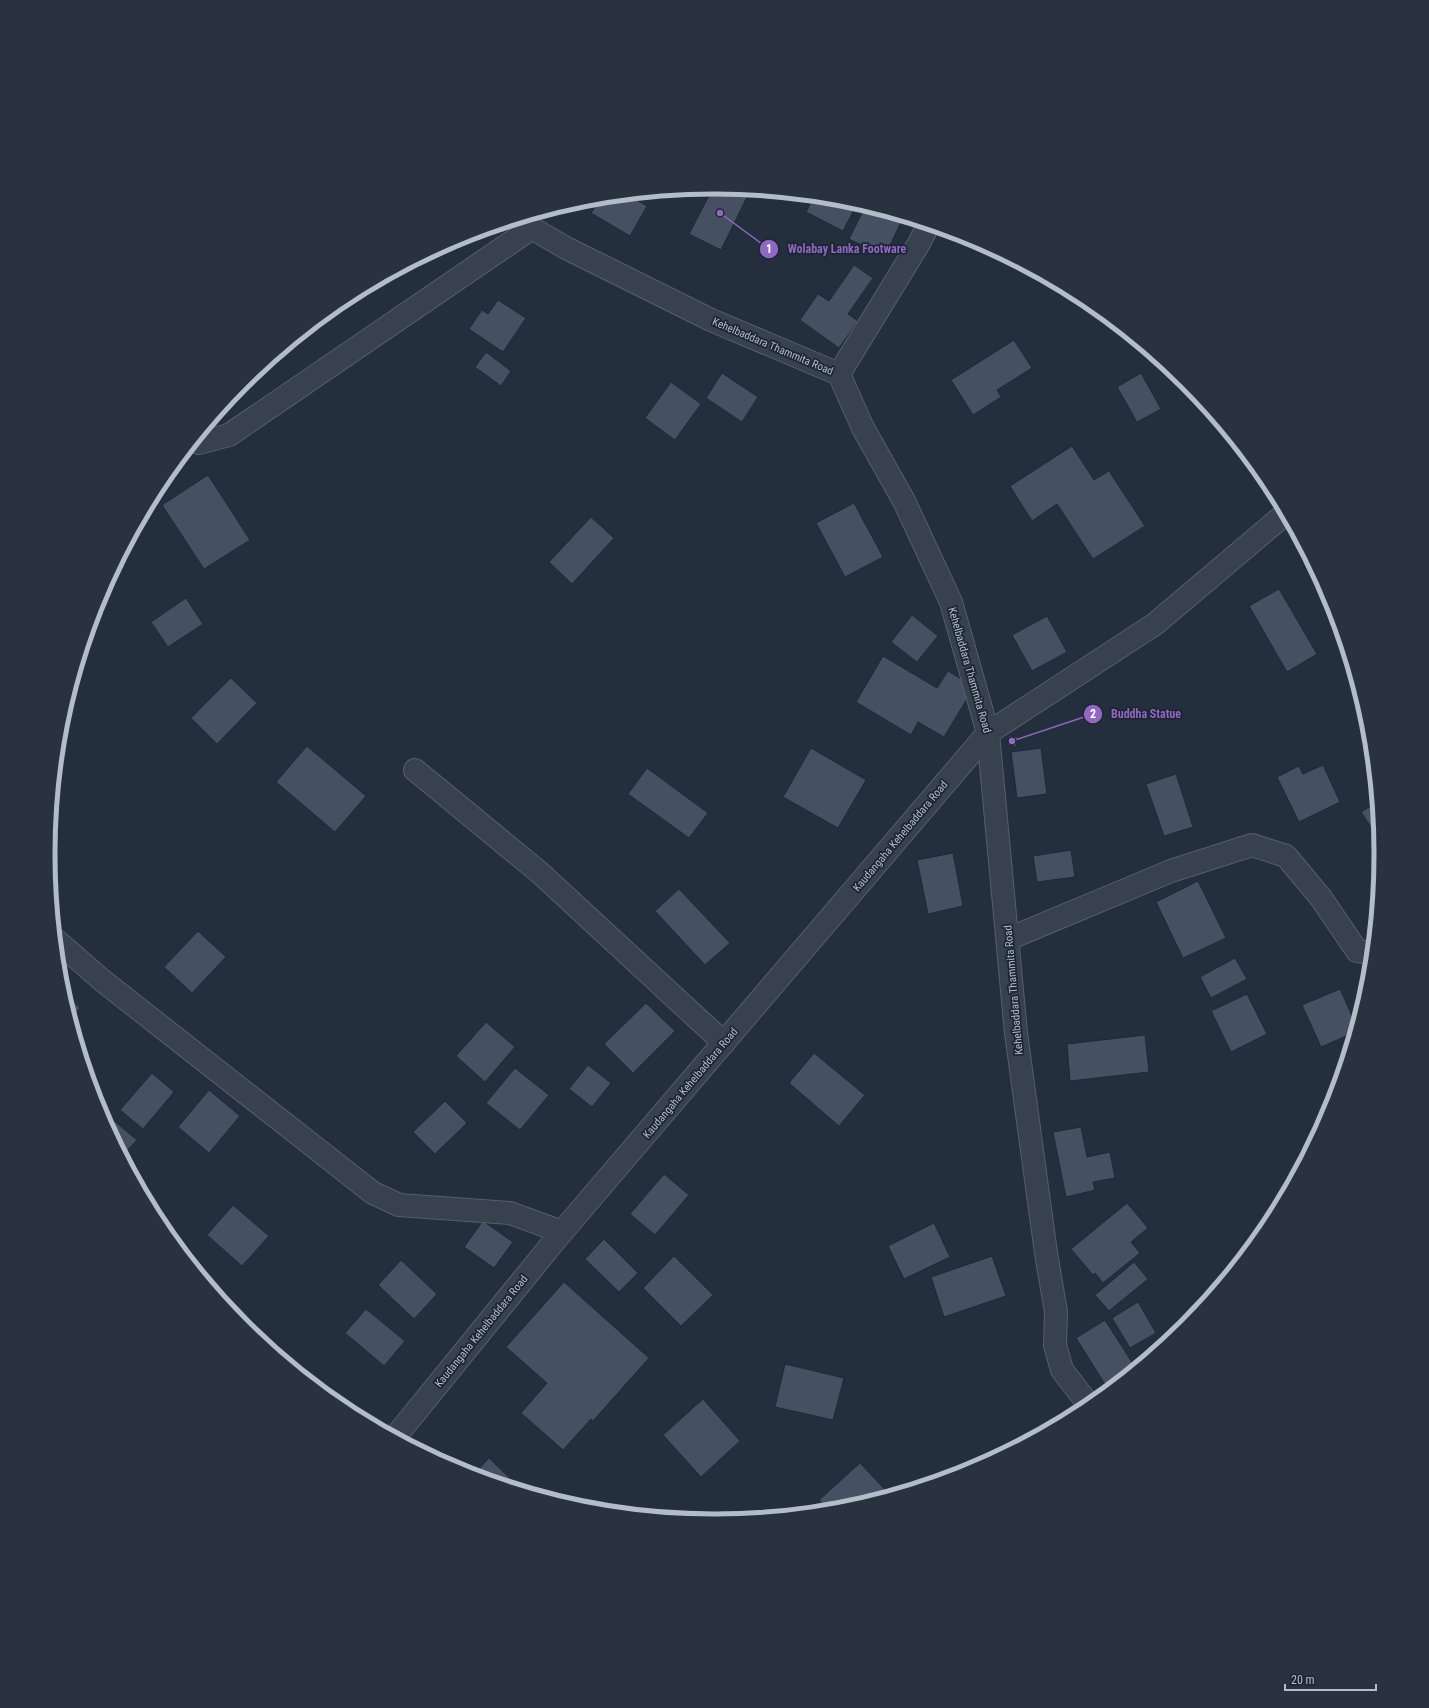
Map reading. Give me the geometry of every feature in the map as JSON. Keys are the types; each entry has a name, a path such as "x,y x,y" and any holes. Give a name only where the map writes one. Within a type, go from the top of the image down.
{"street":[{"name":"Kehelbaddara Thammita Road","path":"525,224 566,248 711,320 839,374 863,428 904,501 951,602 988,733 1016,1033 1046,1253 1056,1312 1055,1345 1062,1370 1085,1399"},
{"path":"199,444 229,435 525,224"},
{"path":"839,374 926,229"},
{"name":"Kaudangaha Kehelbaddara Road","path":"399,1432 562,1232 988,733 1155,624 1282,517"},
{"path":"415,770 539,872 724,1043"},
{"path":"1008,939 1171,871 1252,844 1286,856 1320,898 1357,951 1366,952"},
{"path":"62,945 103,981 373,1193 399,1206 510,1213 562,1232"}],"building":[{"path":"710,194 748,196 721,250 689,234"},
{"path":"636,199 647,206 630,236 591,213 596,205 628,200"},
{"path":"811,202 854,210 843,231 806,212"},
{"path":"863,212 901,222 885,256 849,239"},
{"path":"854,265 873,278 848,314 858,321 839,348 800,320 818,294 829,301"},
{"path":"498,300 526,318 503,352 469,329 482,310 488,314"},
{"path":"1014,340 1032,368 997,390 1001,397 973,415 951,380"},
{"path":"486,352 511,371 501,386 475,367"},
{"path":"722,373 758,397 742,422 706,398"},
{"path":"1141,373 1161,409 1137,422 1117,387"},
{"path":"671,382 701,404 675,440 645,418"},
{"path":"1072,446 1094,480 1109,471 1145,526 1093,559 1057,504 1032,521 1010,486"},
{"path":"208,475 250,540 204,569 162,505"},
{"path":"854,503 883,557 845,577 816,523"},
{"path":"591,517 614,538 572,584 549,562"},
{"path":"1279,589 1317,654 1287,672 1249,606"},
{"path":"186,598 203,624 168,647 151,622"},
{"path":"912,615 938,636 917,662 891,642"},
{"path":"1047,616 1067,652 1032,671 1012,635"},
{"path":"883,656 937,688 948,671 974,687 944,737 918,722 911,735 856,702"},
{"path":"231,678 257,703 217,744 191,718"},
{"path":"1009,735 1018,737 1016,747 1007,745"},
{"path":"307,746 366,796 335,832 276,782"},
{"path":"811,748 866,780 838,828 783,797"},
{"path":"1041,748 1047,794 1017,798 1011,752"},
{"path":"1323,765 1340,802 1299,822 1277,777 1299,766 1303,774"},
{"path":"647,768 708,813 689,838 628,794"},
{"path":"1176,774 1193,827 1164,836 1146,784"},
{"path":"1372,805 1373,831 1361,812"},
{"path":"1071,850 1075,877 1037,882 1033,856"},
{"path":"953,853 963,906 928,914 917,860"},
{"path":"1198,881 1226,938 1183,958 1156,902"},
{"path":"679,889 730,943 705,965 655,911"},
{"path":"198,931 226,957 192,993 164,967"},
{"path":"1235,958 1247,979 1211,998 1200,977"},
{"path":"1340,989 1353,1019 1349,1035 1321,1047 1302,1005"},
{"path":"1247,994 1267,1034 1231,1052 1211,1011"},
{"path":"72,1001 80,1008 75,1014"},
{"path":"646,1003 675,1031 633,1073 604,1044"},
{"path":"486,1022 515,1047 485,1082 456,1056"},
{"path":"1145,1035 1149,1072 1070,1081 1067,1044"},
{"path":"814,1053 865,1095 839,1126 789,1083"},
{"path":"588,1065 611,1083 592,1107 569,1089"},
{"path":"515,1068 549,1095 520,1130 486,1103"},
{"path":"152,1073 174,1092 143,1129 120,1110"},
{"path":"209,1090 240,1116 209,1153 178,1127"},
{"path":"445,1101 467,1123 435,1154 413,1132"},
{"path":"111,1120 137,1140 126,1152 123,1146"},
{"path":"1081,1127 1087,1157 1110,1152 1115,1178 1093,1182 1095,1190 1066,1197 1053,1132"},
{"path":"664,1174 689,1195 655,1235 630,1214"},
{"path":"1127,1203 1148,1228 1131,1242 1140,1253 1103,1283 1095,1273 1093,1275 1071,1249"},
{"path":"233,1205 269,1236 242,1266 207,1235"},
{"path":"483,1221 513,1242 494,1268 464,1247"},
{"path":"934,1223 950,1257 904,1279 888,1246"},
{"path":"604,1239 638,1273 619,1292 585,1259"},
{"path":"674,1256 713,1295 681,1326 643,1288"},
{"path":"992,1256 1006,1296 944,1317 931,1277"},
{"path":"401,1260 437,1294 414,1319 378,1285"},
{"path":"1134,1262 1148,1279 1109,1311 1095,1295"},
{"path":"564,1282 649,1358 593,1421 591,1419 563,1450 521,1413 547,1383 506,1347"},
{"path":"1138,1302 1156,1333 1130,1348 1112,1318"},
{"path":"366,1309 405,1341 384,1366 345,1333"},
{"path":"1105,1320 1133,1363 1105,1385 1076,1338"},
{"path":"785,1364 844,1378 833,1420 775,1407"},
{"path":"703,1399 740,1441 701,1477 663,1435"},
{"path":"489,1458 514,1482 503,1479 478,1469"},
{"path":"860,1463 886,1491 823,1504 819,1500"}],"place":[{"name":"Wolabay Lanka Footware","path":"720,213"},
{"name":"Buddha Statue","path":"1012,741"}]}
